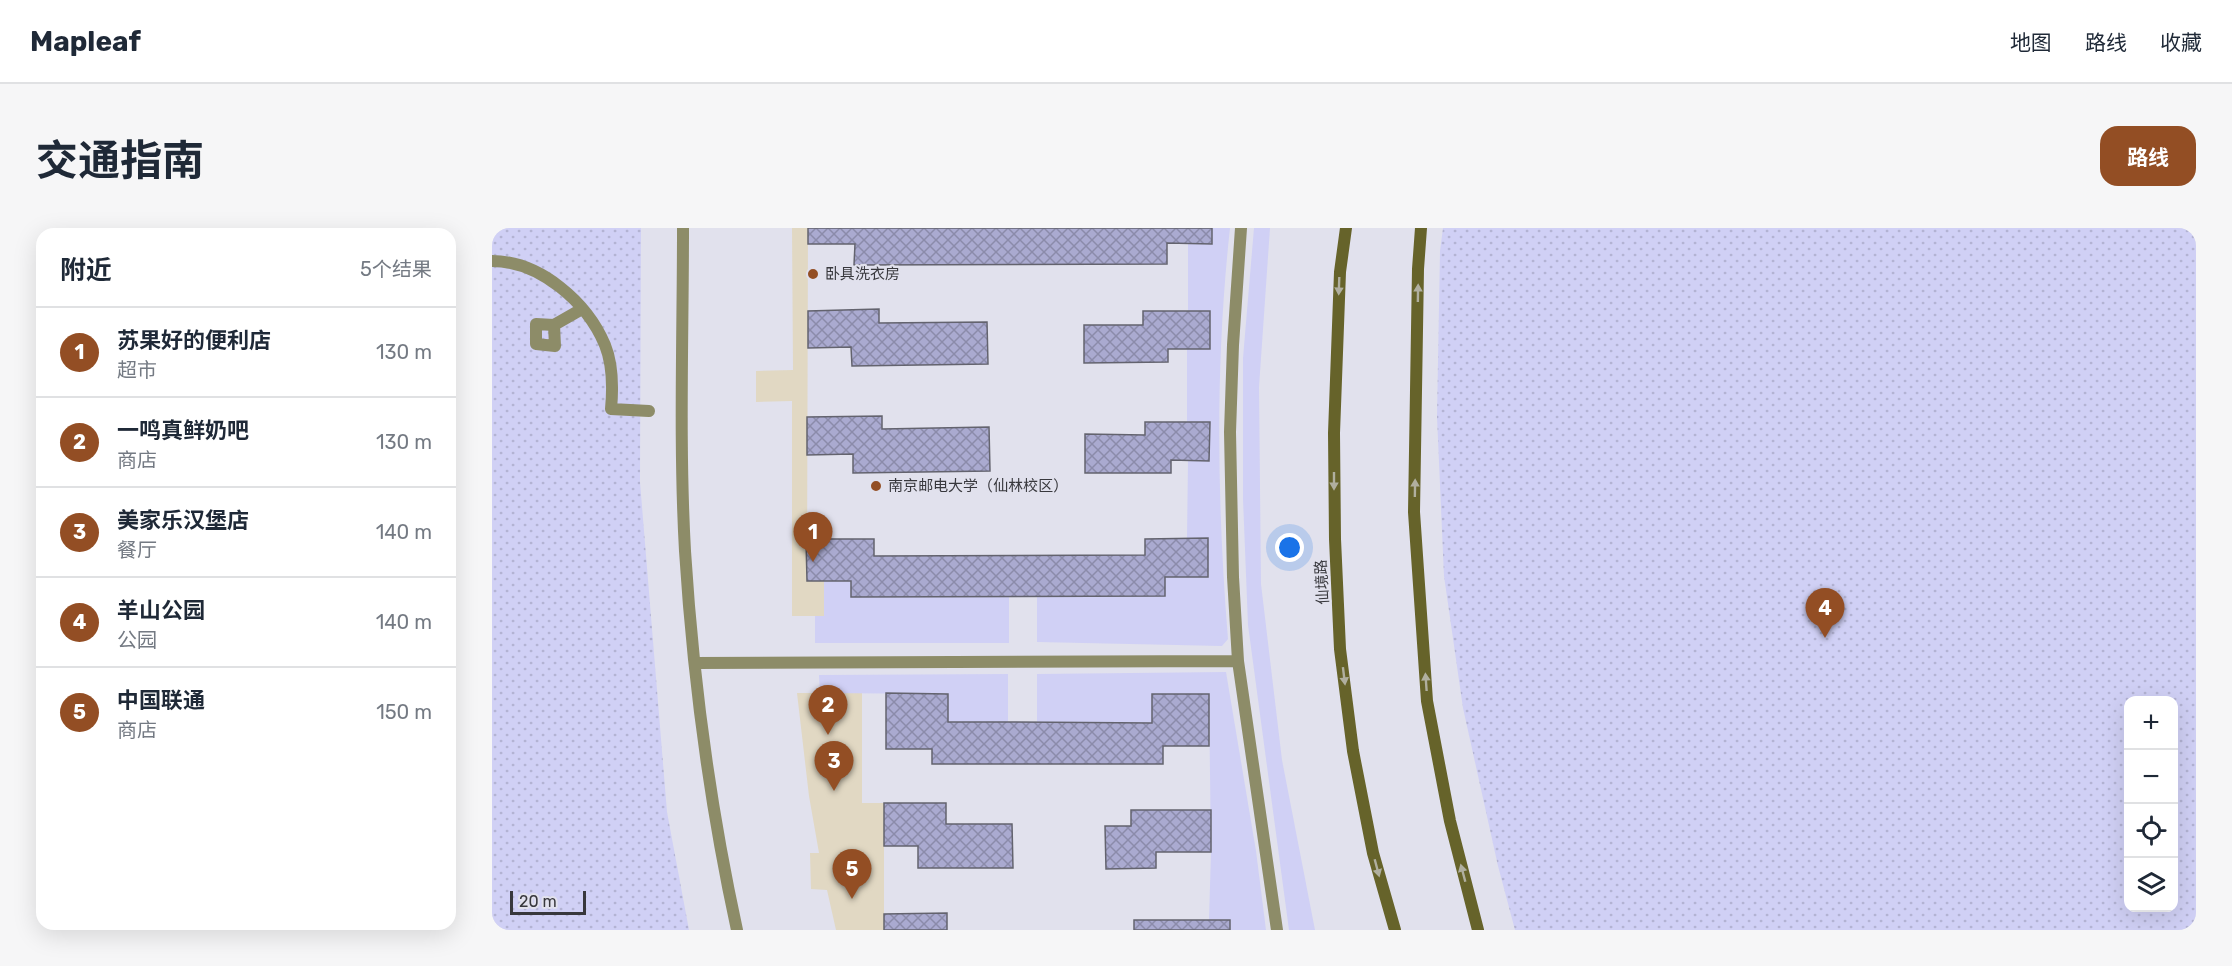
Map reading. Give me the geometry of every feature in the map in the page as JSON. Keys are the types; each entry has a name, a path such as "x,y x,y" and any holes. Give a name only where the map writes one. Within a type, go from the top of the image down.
{"main road":[{"name":"仙境路","path":"1346,228 1340,272 1334,433 1335,539 1341,649 1353,751 1373,853 1395,930"},
{"path":"1421,228 1418,269 1414,512 1427,701 1450,821 1478,930"}],"street":[{"path":"683,228 682,402 685,539 695,663 711,794 737,930"},
{"path":"1242,228 1233,345 1230,507 1238,661 1277,930"},
{"path":"492,261 505,261 555,282 574,299 605,345 611,369 613,390 611,408 650,411"},
{"path":"554,325 582,309"},
{"path":"695,663 1238,661"}],"shaded area":[{"path":"492,228 641,228 640,482 667,812 689,930 492,930"},
{"path":"792,228 808,228 807,581 824,581 824,616 792,616 792,401 756,402 756,371 793,370"},
{"path":"1212,228 1230,228 1222,330 1219,434 1228,639 1222,646 1037,642 1037,596 1165,577 1208,577 1208,539 1187,538 1188,461 1209,461 1210,423 1187,422 1187,349 1210,349 1188,311 1188,243 1212,244"},
{"path":"1254,228 1270,228 1259,387 1261,584 1282,760 1315,930 1289,930 1248,625 1243,499 1243,358"},
{"path":"1443,228 2196,228 2196,930 1515,930 1498,866 1463,708 1444,576 1437,417 1440,251"},
{"path":"824,581 851,581 852,597 1009,596 1009,643 815,643 815,616 824,616"},
{"path":"1226,672 1256,851 1266,930 1230,930 1229,920 1209,920 1211,852 1209,694 1152,694 1152,723 1037,722 1037,674"},
{"path":"1008,674 1008,722 948,722 948,694 820,693 819,675"},
{"path":"797,693 862,693 862,803 884,803 884,930 836,930 827,890 811,889 810,853 819,853 809,796"}],"building":[{"path":"808,228 1212,228 1212,244 1167,243 1167,264 854,265 855,244 808,244"},
{"path":"879,309 879,323 987,322 988,364 852,366 851,347 808,348 808,311"},
{"path":"1143,311 1210,311 1210,349 1168,349 1168,362 1084,363 1084,325 1143,325"},
{"path":"882,416 882,429 989,427 990,471 853,473 853,454 807,455 807,417"},
{"path":"1145,422 1210,422 1209,461 1171,460 1171,473 1085,473 1085,434 1145,435"},
{"path":"1208,538 1208,577 1165,577 1165,596 851,597 851,581 807,581 806,539 874,539 874,556 1145,555 1145,539"},
{"path":"886,693 948,694 948,722 1152,723 1152,694 1209,694 1209,746 1163,746 1163,764 932,764 932,749 886,749"},
{"path":"884,803 946,803 946,824 1012,824 1013,868 918,868 918,846 884,846"},
{"path":"1131,810 1211,810 1211,852 1156,852 1156,868 1106,869 1105,826 1131,826"},
{"path":"947,913 947,930 884,930 884,914"},
{"path":"1134,920 1230,920 1230,930 1134,930"}],"place":[{"name":"卧具洗衣房","path":"813,274"},
{"name":"南京邮电大学（仙林校区）","path":"876,486"},
{"name":"苏果好的便利店","path":"813,562"},
{"name":"羊山公园","path":"1825,638"},
{"name":"一鸣真鲜奶吧","path":"828,735"},
{"name":"美家乐汉堡店","path":"834,791"},
{"name":"中国联通","path":"852,899"}]}
